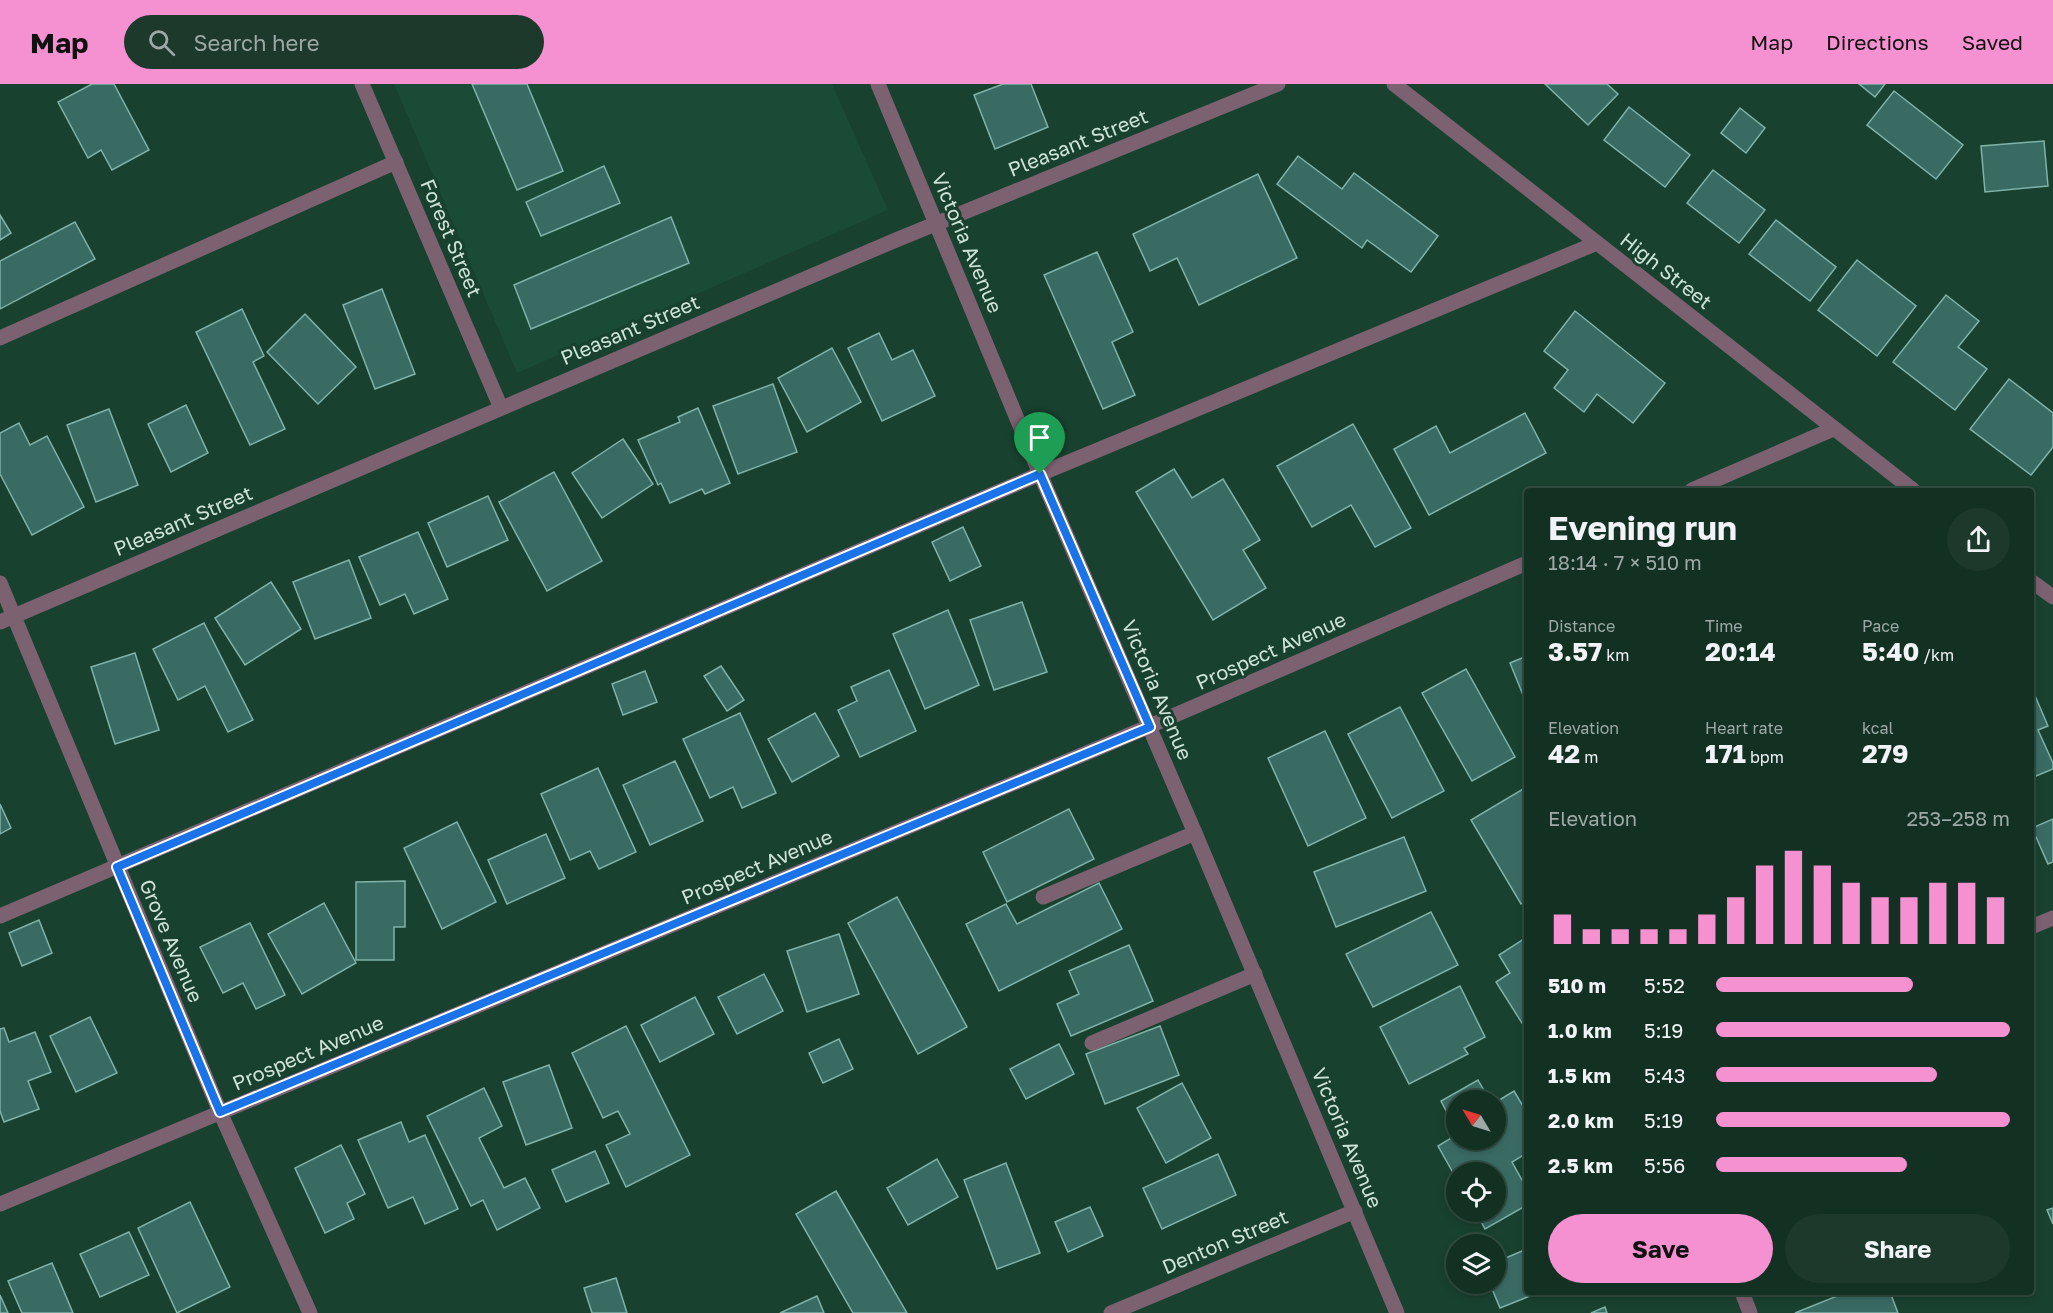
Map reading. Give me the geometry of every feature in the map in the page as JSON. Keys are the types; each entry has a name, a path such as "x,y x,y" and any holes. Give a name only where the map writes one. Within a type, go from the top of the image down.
{"street":[{"name":"Forest Street","path":"362,84 501,408"},
{"name":"Victoria Avenue","path":"878,84 1040,474 1150,727 1397,1313"},
{"name":"Pleasant Street","path":"0,622 936,223 1278,84"},
{"name":"High Street","path":"1394,84 1910,488"},
{"path":"0,338 396,162"},
{"path":"0,916 1040,474 1597,243"},
{"path":"1697,488 1833,429"},
{"name":"Prospect Avenue","path":"0,1204 1150,727 1524,564"},
{"name":"Grove Avenue","path":"0,583 220,1112 310,1313"},
{"path":"2034,583 2053,597"},
{"path":"1043,897 1195,833"},
{"path":"2034,926 2053,918"},
{"path":"1092,1043 1255,974"},
{"name":"Denton Street","path":"1111,1313 1355,1211"},
{"path":"1743,1295 1750,1313"}],"shaded area":[{"path":"394,84 832,84 888,210 517,373"}],"building":[{"path":"92,84 114,84 149,150 112,170 101,150 88,158 58,102"},
{"path":"472,84 527,84 563,171 517,190"},
{"path":"1003,84 1031,84 1048,127 995,149 974,95"},
{"path":"1545,84 1607,84 1618,94 1588,125"},
{"path":"1859,84 1885,84 1875,97"},
{"path":"1894,91 1963,145 1936,179 1867,125"},
{"path":"1629,107 1690,155 1665,187 1604,140"},
{"path":"1740,108 1765,128 1746,153 1721,133"},
{"path":"2044,141 2048,186 1985,192 1981,146"},
{"path":"1298,156 1342,189 1354,173 1438,236 1411,272 1367,240 1362,248 1277,184"},
{"path":"604,166 620,203 541,236 526,202"},
{"path":"1713,170 1765,210 1739,243 1687,203"},
{"path":"1258,174 1297,258 1199,305 1177,258 1150,271 1133,234"},
{"path":"0,215 11,233 0,240"},
{"path":"671,217 689,263 531,329 514,285"},
{"path":"1776,220 1836,267 1810,301 1749,254"},
{"path":"75,222 95,259 0,309 0,261"},
{"path":"1097,252 1133,332 1112,342 1135,395 1103,409 1044,275"},
{"path":"1857,260 1916,306 1877,356 1818,310"},
{"path":"382,289 415,374 375,389 343,305"},
{"path":"1946,295 1979,321 1958,347 1987,369 1955,410 1893,362"},
{"path":"242,309 264,356 253,362 285,429 250,445 196,332"},
{"path":"1575,311 1665,383 1633,423 1597,394 1584,412 1554,388 1568,370 1544,351"},
{"path":"305,314 356,367 318,404 267,352"},
{"path":"879,333 892,360 913,350 935,396 882,421 848,348"},
{"path":"832,348 861,402 807,432 778,378"},
{"path":"2009,379 2053,413 2053,447 2031,475 1970,429"},
{"path":"773,384 797,452 738,474 713,406"},
{"path":"186,405 208,453 171,472 148,424"},
{"path":"698,408 730,483 705,494 702,489 670,503 661,483 658,485 638,440 680,422 678,417"},
{"path":"109,409 138,485 96,502 67,425"},
{"path":"1525,413 1546,453 1429,515 1394,449 1436,426 1450,453"},
{"path":"19,423 30,445 47,436 84,507 32,535 0,474 0,433"},
{"path":"1353,424 1411,528 1375,547 1351,505 1312,527 1277,466"},
{"path":"623,439 653,484 602,518 572,473"},
{"path":"1174,469 1192,498 1223,479 1260,540 1243,550 1266,588 1213,620 1136,492"},
{"path":"554,472 602,561 547,591 499,502"},
{"path":"488,496 508,540 447,567 428,523"},
{"path":"963,527 981,566 950,581 932,542"},
{"path":"418,532 448,599 414,614 405,594 380,605 359,557"},
{"path":"349,560 371,618 315,639 293,582"},
{"path":"271,582 301,629 245,665 215,618"},
{"path":"1022,602 1047,672 994,690 970,620"},
{"path":"948,610 979,685 925,709 893,634"},
{"path":"204,623 253,720 228,732 205,686 178,700 153,649"},
{"path":"135,653 159,730 115,744 91,667"},
{"path":"1524,657 1524,698 1510,663"},
{"path":"721,666 744,700 727,711 704,676"},
{"path":"1466,669 1515,757 1472,781 1422,693"},
{"path":"889,670 916,731 860,757 838,710 857,701 851,687"},
{"path":"645,671 657,702 623,715 612,684"},
{"path":"2034,693 2048,726 2038,730 2053,763 2053,769 2034,777"},
{"path":"1400,707 1444,791 1392,818 1348,734"},
{"path":"740,713 776,793 742,808 733,787 710,798 683,739"},
{"path":"815,713 839,756 792,782 768,739"},
{"path":"1325,731 1366,818 1308,846 1268,758"},
{"path":"675,761 703,821 650,845 623,785"},
{"path":"598,768 636,852 599,869 590,851 570,860 541,794"},
{"path":"1523,789 1524,902 1521,904 1471,820"},
{"path":"0,804 11,828 0,834"},
{"path":"1069,809 1094,859 1007,902 983,852"},
{"path":"2053,819 2053,862 2048,864 2034,832 2034,827"},
{"path":"457,822 496,902 442,929 404,848"},
{"path":"546,834 565,878 507,904 488,860"},
{"path":"1404,837 1426,891 1336,927 1314,872"},
{"path":"405,881 405,927 394,927 394,960 356,960 356,882"},
{"path":"1099,883 1122,929 999,991 966,924 1006,904 1017,924"},
{"path":"897,897 967,1027 918,1054 848,923"},
{"path":"324,903 356,963 302,994 268,934"},
{"path":"1431,912 1458,965 1373,1007 1346,954"},
{"path":"39,920 52,953 22,966 9,933"},
{"path":"250,923 285,995 256,1009 243,983 223,993 200,947"},
{"path":"839,934 859,994 807,1012 787,951"},
{"path":"1524,939 1524,1026 1496,982 1510,973 1499,955"},
{"path":"1129,945 1153,1001 1071,1036 1057,1004 1079,994 1069,971"},
{"path":"764,974 783,1011 737,1034 718,997"},
{"path":"1460,986 1485,1037 1464,1048 1468,1054 1409,1084 1380,1027"},
{"path":"695,997 714,1034 660,1062 641,1025"},
{"path":"90,1017 117,1073 76,1092 50,1036"},
{"path":"626,1026 690,1155 626,1187 606,1145 630,1134 618,1111 603,1118 572,1053"},
{"path":"1160,1026 1179,1075 1105,1104 1086,1054"},
{"path":"4,1028 9,1042 35,1032 51,1072 28,1081 39,1109 4,1122 0,1111 0,1029"},
{"path":"839,1039 853,1069 823,1083 809,1053"},
{"path":"1059,1044 1074,1074 1026,1099 1010,1069"},
{"path":"549,1065 572,1128 526,1145 503,1082"},
{"path":"1478,1080 1484,1090 1460,1090"},
{"path":"1182,1083 1211,1138 1166,1163 1137,1108"},
{"path":"484,1088 502,1126 479,1138 504,1188 525,1178 540,1208 497,1230 483,1200 471,1206 427,1116"},
{"path":"1514,1091 1524,1108 1524,1155 1512,1162 1524,1184 1524,1207 1506,1217 1506,1162 1447,1162 1438,1146 1446,1141 1446,1150 1506,1150 1506,1096"},
{"path":"1446,1098 1446,1111 1441,1101"},
{"path":"401,1122 409,1142 425,1135 458,1209 425,1224 413,1197 388,1208 358,1140"},
{"path":"341,1145 365,1194 347,1203 354,1219 325,1233 295,1168"},
{"path":"595,1151 609,1183 566,1202 552,1170"},
{"path":"1218,1154 1236,1195 1162,1229 1143,1188"},
{"path":"937,1159 958,1197 908,1225 887,1188"},
{"path":"1006,1163 1040,1253 997,1269 964,1180"},
{"path":"836,1191 907,1313 853,1313 796,1214"},
{"path":"190,1202 230,1287 177,1313 138,1228"},
{"path":"1090,1207 1103,1236 1068,1252 1055,1222"},
{"path":"2053,1208 2053,1224 2047,1210"},
{"path":"1481,1222 1497,1222 1485,1229"},
{"path":"129,1232 149,1275 100,1297 80,1254"},
{"path":"1524,1250 1524,1295 1532,1295 1500,1308 1494,1294 1506,1294 1506,1258"},
{"path":"52,1263 73,1313 22,1313 8,1281"},
{"path":"616,1278 627,1313 592,1313 584,1288"},
{"path":"0,1295 8,1313 0,1313"},
{"path":"1840,1295 1891,1295 1898,1313 1795,1313"},
{"path":"817,1296 824,1313 780,1313"},
{"path":"1605,1307 1607,1313 1591,1313"}],"route":[{"path":"1040,474 1150,727 220,1112 117,867 1040,474"}]}
